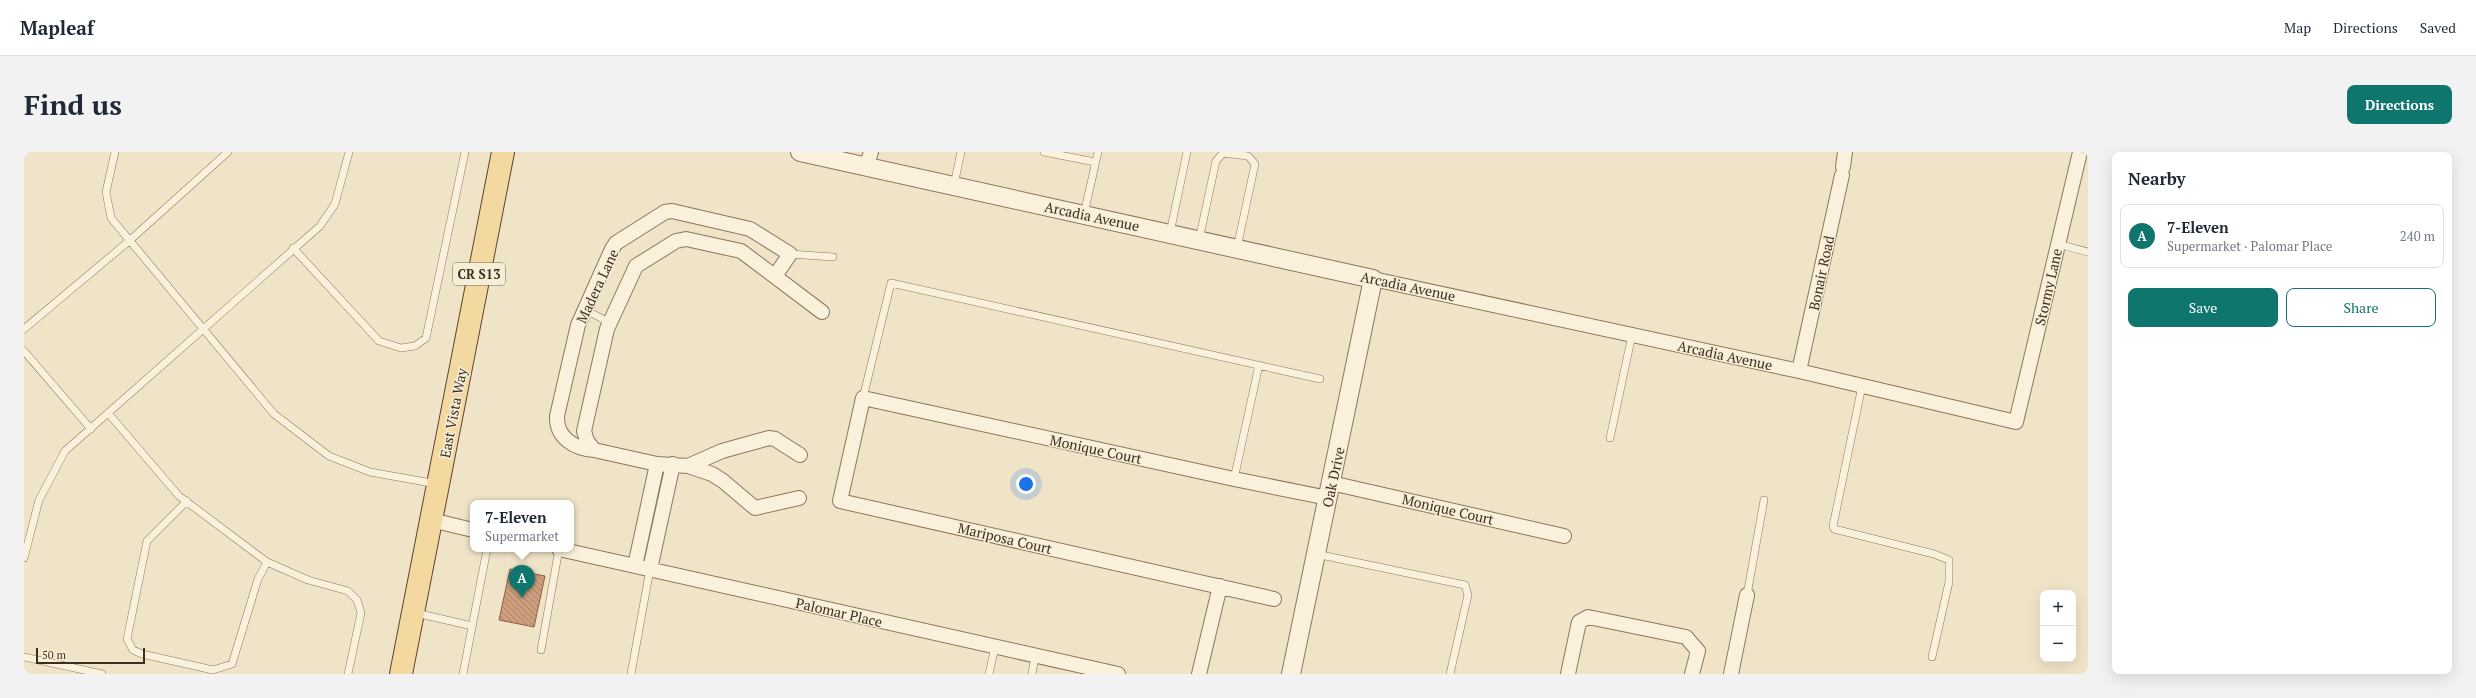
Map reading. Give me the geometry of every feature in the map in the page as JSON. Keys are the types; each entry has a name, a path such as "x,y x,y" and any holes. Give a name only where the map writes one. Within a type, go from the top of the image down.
{"main road":[{"name":"East Vista Way","path":"403,674 413,612 503,152"}],"street":[{"name":"Arcadia Avenue","path":"800,152 869,159 954,186 1373,279 1799,371 2016,422"},
{"name":"Bonair Road","path":"1799,371 1845,152"},
{"name":"Stormy Lane","path":"2016,422 2080,152"},
{"name":"Madera Lane","path":"673,464 657,464 574,446 567,441 557,422 578,325 616,243 665,212 672,211 740,225 759,234 790,254"},
{"name":"Madera Lane","path":"594,450 587,441 584,431 610,322 636,266 681,239 741,251 822,312"},
{"path":"776,276 790,254"},
{"name":"Oak Drive","path":"1291,674 1373,279"},
{"name":"Monique Court","path":"863,398 1234,479 1330,490 1564,536"},
{"name":"Mariposa Court","path":"863,398 840,501 1274,599"},
{"path":"688,466 722,451 769,438 775,439 800,456"},
{"path":"635,566 657,464"},
{"path":"650,570 673,464 688,466 712,474 755,508 799,498"},
{"path":"431,520 470,529"},
{"name":"Palomar Place","path":"572,552 1118,674"},
{"path":"1199,674 1220,586"},
{"path":"1731,674 1747,595"},
{"path":"1568,674 1579,622 1588,617 1686,637 1698,651 1692,674"}],"lane":[{"path":"115,152 106,192 112,218 129,241 274,414 329,456 370,472 439,484"},
{"path":"24,329 129,241 228,152"},
{"path":"24,558 39,500 65,451 293,248 320,226 335,204 349,152"},
{"path":"293,248 379,341 401,348 415,346 426,338 465,152"},
{"path":"954,186 960,152"},
{"path":"1044,152 1095,162"},
{"path":"1084,215 1098,152"},
{"path":"1170,234 1187,152"},
{"path":"1199,240 1216,161 1222,152 1248,156 1255,164 1236,249"},
{"path":"2058,244 2088,252"},
{"path":"790,254 833,257"},
{"path":"863,398 891,282 1320,380"},
{"path":"584,310 610,322"},
{"path":"1610,438 1632,335"},
{"path":"24,351 90,429"},
{"path":"1234,479 1259,366"},
{"path":"1862,386 1833,526 1834,529 1934,554 1949,560 1949,582 1932,657"},
{"path":"108,413 179,496 267,562 308,580 348,591 357,600 361,613 348,674"},
{"path":"1747,595 1764,500"},
{"path":"187,501 147,541 126,639 134,650 142,654 213,670 232,664 258,579 267,562"},
{"path":"462,674 486,552"},
{"path":"541,650 558,552"},
{"path":"1316,554 1465,585 1468,595 1450,674"},
{"path":"631,674 650,570"},
{"path":"413,612 472,626"},
{"path":"989,674 995,647"},
{"path":"1032,674 1036,656"},
{"path":"24,657 102,674"}],"building":[{"path":"510,569 545,576 534,627 499,620"}],"place":[{"name":"7-Eleven","path":"522,598"}]}
